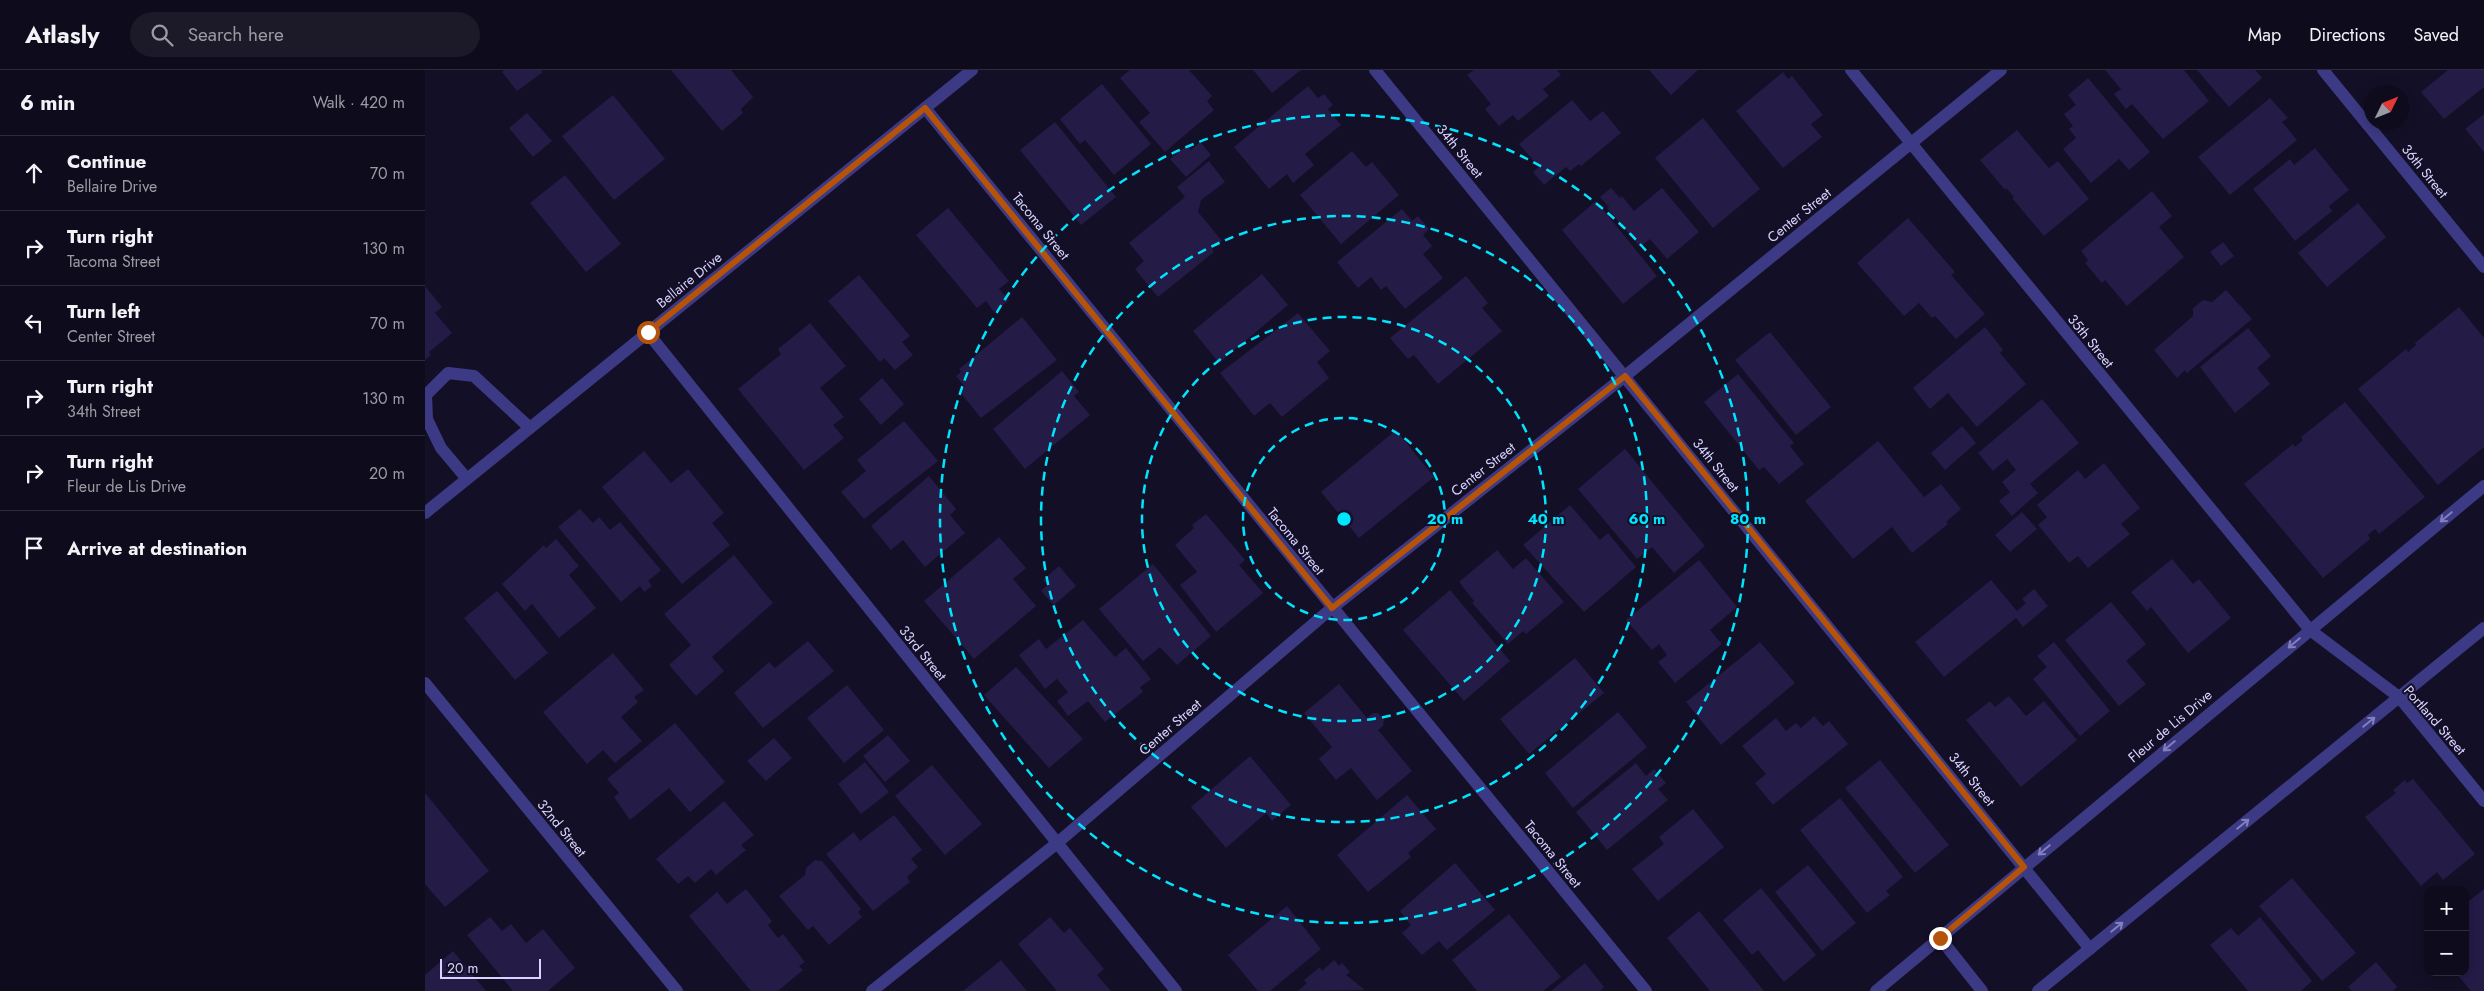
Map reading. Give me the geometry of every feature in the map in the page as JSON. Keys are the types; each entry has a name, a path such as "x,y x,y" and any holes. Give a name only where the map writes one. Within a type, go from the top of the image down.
{"street":[{"name":"Bellaire Drive","path":"425,513 972,70"},
{"name":"34th Street","path":"1375,70 2090,949"},
{"name":"35th Street","path":"1851,70 2310,630"},
{"name":"Center Street","path":"872,991 1056,844 1332,608 1625,376 2001,70"},
{"name":"36th Street","path":"2323,70 2484,267"},
{"name":"Tacoma Street","path":"925,108 1646,991"},
{"name":"33rd Street","path":"648,332 1056,844 1176,991"},
{"path":"467,479 441,448 427,419 427,395 448,373 473,376 531,428"},
{"name":"Fleur de Lis Drive","path":"1876,991 2484,486"},
{"path":"2038,991 2484,628"},
{"name":"Portland Street","path":"2310,630 2399,698 2484,801"},
{"name":"32nd Street","path":"425,683 677,991"},
{"path":"1940,938 1982,991"}],"building":[{"path":"504,70 541,70 543,72 517,91 502,72"},
{"path":"671,70 731,70 753,97 741,109 743,113 722,131"},
{"path":"1130,70 1189,70 1212,96 1207,101 1214,110 1165,152 1139,122 1150,113 1120,78"},
{"path":"1253,70 1301,70 1272,93"},
{"path":"1474,70 1557,70 1561,75 1543,89 1549,96 1518,121 1513,115 1499,126 1485,109 1491,104 1467,75"},
{"path":"1649,70 1698,70 1671,95"},
{"path":"2105,70 2184,70 2209,101 2163,139 2132,104 2126,109 2114,94 2121,89"},
{"path":"2197,70 2255,70 2262,78 2229,107"},
{"path":"2448,70 2484,70 2484,87 2444,119 2421,92"},
{"path":"1783,72 1788,79 1792,76 1823,115 1811,124 1822,137 1783,168 1736,111"},
{"path":"2088,78 2150,152 2129,170 2119,159 2091,183 2063,149 2076,138 2069,129 2073,126 2064,114 2076,105 2068,95"},
{"path":"1102,84 1151,144 1114,175 1085,140 1080,144 1060,119"},
{"path":"1308,86 1318,98 1324,94 1333,105 1328,109 1341,125 1305,154 1314,165 1293,183 1287,174 1269,189 1234,147"},
{"path":"613,95 665,159 614,200 562,136"},
{"path":"2270,98 2288,118 2282,122 2297,140 2230,195 2198,157"},
{"path":"1572,100 1590,121 1603,111 1621,133 1581,166 1579,164 1570,171 1566,167 1544,185 1533,172 1539,167 1519,144"},
{"path":"527,113 552,141 533,157 509,128"},
{"path":"2484,114 2484,152 2465,129"},
{"path":"1703,118 1760,189 1713,228 1655,158"},
{"path":"1055,122 1116,197 1081,225 1020,150"},
{"path":"2017,130 2049,168 2058,161 2089,199 2044,236 2012,198 2014,197 2006,188 2005,190 1980,160"},
{"path":"1200,142 1211,155 1186,177 1170,159 1187,145 1191,150"},
{"path":"2315,148 2349,190 2329,206 2332,211 2295,241 2253,189 2290,159 2294,165"},
{"path":"1352,151 1366,167 1372,162 1399,195 1341,244 1300,195"},
{"path":"1209,161 1225,182 1201,200 1198,212 1222,241 1212,249 1214,252 1158,297 1135,269 1144,261 1129,243 1185,197 1177,187"},
{"path":"565,175 621,244 586,272 530,203"},
{"path":"1611,188 1620,198 1622,196 1634,211 1662,188 1699,232 1667,259 1650,239 1640,247 1600,197"},
{"path":"2152,191 2172,216 2159,227 2184,257 2127,306 2105,280 2102,283 2085,263 2088,260 2081,251"},
{"path":"1596,201 1657,276 1623,304 1562,230"},
{"path":"2358,203 2386,237 2327,287 2298,253"},
{"path":"948,208 1009,281 999,289 1009,300 994,312 986,301 977,308 916,235"},
{"path":"1402,209 1412,221 1418,216 1429,229 1423,235 1432,246 1423,254 1443,278 1405,309 1386,286 1381,290 1371,277 1358,288 1337,262"},
{"path":"1908,218 1955,272 1951,275 1985,314 1956,339 1935,316 1932,318 1919,303 1904,316 1857,263"},
{"path":"2223,242 2234,256 2221,266 2210,252"},
{"path":"1262,274 1288,305 1219,363 1193,331"},
{"path":"859,275 910,336 902,342 913,355 895,370 884,358 880,362 828,301"},
{"path":"1466,276 1488,303 1482,308 1502,331 1438,384 1414,355 1408,359 1390,338"},
{"path":"425,286 442,307 435,313 452,333 429,352 431,355 425,360"},
{"path":"2226,290 2252,319 2187,373 2185,370 2177,378 2154,350 2193,316 2193,308 2203,300 2212,302"},
{"path":"2459,307 2484,338 2484,447 2438,485 2358,389 2406,349 2408,352 2416,345 2415,343"},
{"path":"1298,313 1330,351 1317,362 1329,378 1282,417 1270,403 1254,416 1220,373"},
{"path":"1022,317 1057,360 981,418 959,391 965,387 956,376 961,372 959,369"},
{"path":"810,323 846,366 820,388 844,417 833,425 844,438 804,470 738,389 781,354 778,349"},
{"path":"1985,327 2003,350 2000,353 2026,384 1977,427 1948,393 1930,409 1913,388"},
{"path":"2248,328 2271,356 2257,368 2270,384 2235,413 2200,367"},
{"path":"1770,332 1831,407 1796,435 1735,360"},
{"path":"1062,371 1079,392 1074,396 1090,415 1025,469 993,429"},
{"path":"1738,374 1794,443 1790,446 1804,464 1779,484 1764,467 1759,470 1704,402"},
{"path":"882,378 904,404 881,425 859,399"},
{"path":"2042,399 2079,443 2030,484 2038,493 2012,516 1999,501 2010,492 2002,482 2016,470 2007,459 1993,471 1978,453"},
{"path":"2345,402 2425,497 2379,534 2375,529 2368,535 2370,539 2323,578 2244,484 2293,444 2295,447 2303,440 2301,437"},
{"path":"904,421 938,461 864,519 841,492 866,471 857,460"},
{"path":"1962,426 1976,443 1945,470 1931,453"},
{"path":"1396,430 1434,477 1359,538 1321,492"},
{"path":"1878,441 1924,497 1941,484 1961,509 1946,522 1948,524 1912,553 1892,527 1853,559 1805,501"},
{"path":"1625,449 1705,546 1674,573 1652,547 1637,559 1578,489"},
{"path":"644,451 671,483 688,469 724,513 712,523 730,545 682,584 602,487"},
{"path":"2104,463 2140,508 2121,524 2130,534 2088,568 2078,556 2069,563 2038,525 2047,517 2037,505 2078,470 2085,479"},
{"path":"929,476 956,509 950,515 965,533 925,567 903,540 891,550 871,526"},
{"path":"1570,505 1600,540 1608,533 1636,567 1584,612 1523,545"},
{"path":"580,509 593,523 599,517 610,530 620,522 661,570 648,581 652,586 644,592 640,586 621,602 558,527"},
{"path":"2022,512 2037,529 2010,552 1995,535"},
{"path":"1206,514 1245,560 1239,565 1263,593 1216,632 1180,585 1197,572 1175,545 1194,528 1192,525"},
{"path":"999,537 1026,568 1013,579 1036,606 974,659 924,601"},
{"path":"556,539 579,566 569,575 596,608 559,638 532,604 525,611 502,584 544,545 546,548"},
{"path":"1497,550 1513,569 1526,558 1564,602 1526,634 1523,631 1508,644 1472,603 1474,601 1459,582"},
{"path":"734,555 773,603 712,657 724,671 696,696 669,665 691,645 664,614"},
{"path":"2172,559 2193,584 2199,579 2231,618 2188,653 2151,607 2147,611 2131,592"},
{"path":"1699,560 1737,607 1710,630 1722,644 1675,683 1658,662 1667,655 1659,644 1652,650 1626,620"},
{"path":"1153,564 1211,636 1177,665 1160,647 1143,661 1099,609"},
{"path":"1059,566 1076,586 1054,605 1041,591 1047,585 1043,580"},
{"path":"1991,580 2017,611 2026,603 2022,599 2034,589 2048,606 2023,627 2016,618 1944,677 1915,642"},
{"path":"1450,590 1510,661 1464,701 1403,630"},
{"path":"497,591 548,653 515,680 464,618"},
{"path":"2111,602 2146,644 2126,661 2146,684 2119,706 2065,640"},
{"path":"1083,620 1115,657 1126,648 1151,679 1140,687 1143,692 1105,722 1088,701 1068,716 1057,701 1068,692 1057,679 1045,689 1019,655 1039,639 1046,649"},
{"path":"808,641 834,671 763,728 734,693 769,662 775,668"},
{"path":"1760,642 1795,683 1721,745 1686,702"},
{"path":"2054,642 2110,711 2080,736 2033,679 2047,667 2037,656"},
{"path":"613,653 644,690 634,697 638,702 621,717 642,741 615,763 603,750 587,764 543,712"},
{"path":"1575,658 1604,693 1529,754 1500,719"},
{"path":"1016,667 1083,739 1049,768 984,695"},
{"path":"1339,684 1367,718 1373,713 1378,713 1384,720 1383,726 1378,730 1412,771 1377,800 1351,768 1336,780 1319,759 1332,747 1304,713"},
{"path":"847,685 884,730 844,763 807,718"},
{"path":"2009,696 2026,716 2044,701 2077,740 2021,787 1966,720 1990,701 1995,707"},
{"path":"1618,712 1647,747 1573,808 1545,773"},
{"path":"1814,716 1823,726 1829,721 1848,744 1773,805 1755,783 1766,774 1742,746 1776,718 1786,731 1796,723 1801,728"},
{"path":"675,723 725,782 690,812 669,788 630,820 614,797 619,793 607,779"},
{"path":"888,735 910,761 885,782 863,756"},
{"path":"774,738 792,758 766,781 747,761"},
{"path":"1250,756 1291,805 1272,821 1266,813 1226,848 1191,807"},
{"path":"1880,760 1949,845 1915,873 1845,788"},
{"path":"865,762 889,792 861,814 838,784"},
{"path":"1636,763 1646,776 1654,769 1666,783 1658,789 1668,800 1607,850 1576,812"},
{"path":"932,765 982,824 945,855 895,796"},
{"path":"2413,779 2475,854 2443,880 2437,872 2421,886 2365,817 2396,793 2393,790 2405,780 2407,783"},
{"path":"425,793 489,871 445,907 425,884"},
{"path":"1407,795 1436,829 1408,853 1411,857 1368,892 1337,855"},
{"path":"1840,798 1903,877 1886,891 1890,895 1867,913 1800,830"},
{"path":"724,801 754,835 741,845 746,850 716,875 711,869 695,883 688,876 678,884 656,859"},
{"path":"1693,809 1724,847 1658,901 1632,869 1664,844 1659,837"},
{"path":"894,815 922,850 911,859 918,867 907,877 910,882 873,911 826,854 854,832 860,841"},
{"path":"815,860 822,861 861,909 858,912 862,917 829,945 813,926 808,930 779,896 805,875 806,868"},
{"path":"1455,863 1495,910 1447,950 1439,941 1422,955 1402,933 1411,925 1400,911"},
{"path":"1808,865 1856,923 1822,951 1775,892"},
{"path":"2292,878 2356,953 2322,981 2259,906"},
{"path":"1761,888 1816,955 1784,982 1758,950 1752,955 1723,920"},
{"path":"746,889 772,921 768,925 778,938 783,934 805,962 799,966 803,970 778,991 751,991 689,916 717,892 727,904"},
{"path":"2484,889 2484,991 2471,991 2458,976 2469,976 2469,901"},
{"path":"1287,906 1321,949 1270,991 1258,991 1228,955"},
{"path":"1699,911 1764,991 1710,991 1667,938"},
{"path":"1509,914 1561,977 1543,991 1477,991 1452,960"},
{"path":"490,917 502,931 511,924 526,943 543,929 575,968 548,991 513,991 467,935"},
{"path":"1050,917 1064,933 1070,928 1104,969 1097,975 1111,991 1057,991 1018,944"},
{"path":"2260,917 2312,981 2301,991 2248,991 2210,945 2231,928 2238,936"},
{"path":"453,951 486,991 425,991 425,975"},
{"path":"1001,960 1027,991 963,991"},
{"path":"1334,960 1339,966 1342,963 1350,972 1346,975 1365,990 1298,991 1307,983 1304,980 1320,967 1322,971"},
{"path":"2376,962 2397,987 2393,991 2352,991 2348,987"},
{"path":"1585,963 1604,987 1600,991 1551,991"}],"route":[{"path":"648,332 925,108 1332,608 1625,376 2024,867 1940,938"}]}
